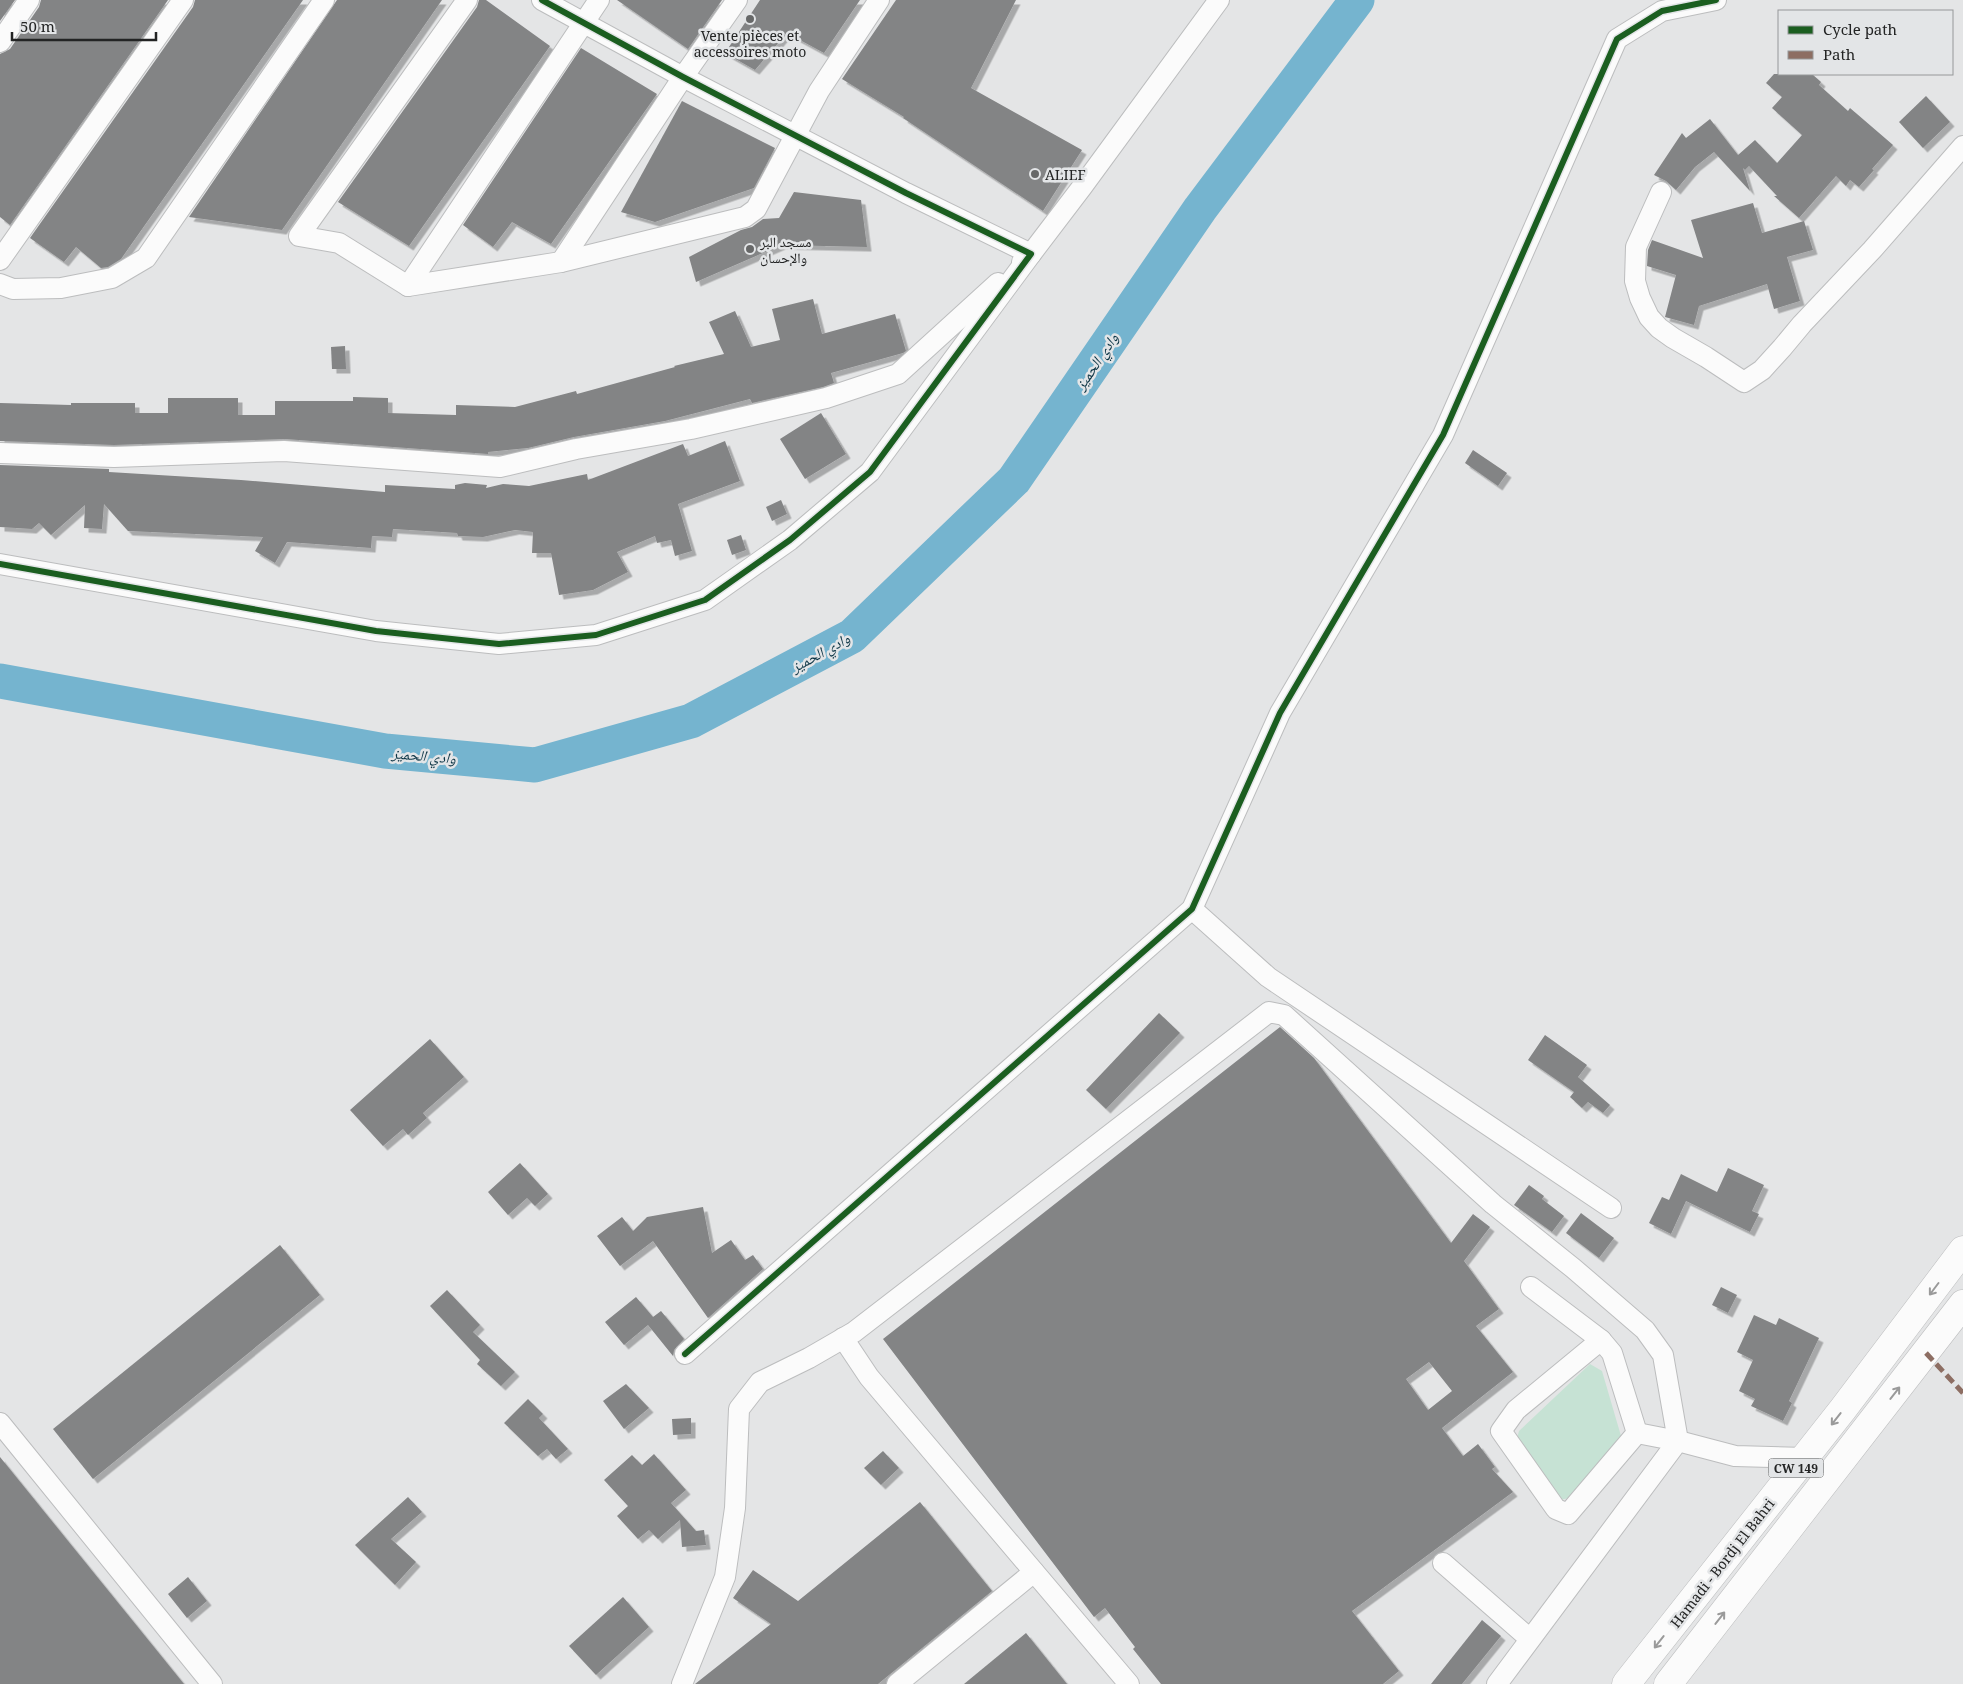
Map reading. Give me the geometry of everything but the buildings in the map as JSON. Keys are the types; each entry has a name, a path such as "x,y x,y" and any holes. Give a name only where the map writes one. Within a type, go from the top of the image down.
{"highway":[{"name":"Hamadi - Bordj El Bahri","path":"1626,1684 1805,1458 1963,1250"},
{"name":"CW 149","path":"1668,1684 1963,1304"}],"street":[{"path":"0,42 29,0"},
{"path":"0,260 183,0"},
{"path":"0,284 13,289 60,288 112,278 146,258 324,0"},
{"path":"467,0 299,236 339,243 408,286 561,262 745,216 756,209 818,91 879,0"},
{"path":"542,0 583,24 906,193 1031,254"},
{"path":"408,286 599,0"},
{"path":"561,262 683,77 737,0"},
{"path":"0,564 386,632 498,644 596,635 705,600 790,540 870,472 1219,0"},
{"path":"685,1354 1192,908 1280,713 1443,435 1617,39 1662,11 1716,0"},
{"path":"1661,192 1636,247 1635,282 1640,298 1649,317 1660,328 1681,344 1706,357 1744,382 1762,370 1802,324 1872,250 1963,146"},
{"path":"0,454 114,457 284,451 500,467 576,449 691,429 826,398 898,374 1031,254"},
{"path":"1192,908 1268,976 1611,1208"},
{"path":"682,1684 725,1577 735,1508 739,1409 760,1382 809,1358 854,1332 1269,1012 1284,1015 1493,1204 1573,1268 1645,1330 1663,1355 1678,1441 1497,1684"},
{"path":"1531,1287 1601,1340 1612,1353 1637,1433"},
{"path":"843,1338 870,1377 1129,1684"},
{"path":"1601,1340 1516,1410 1501,1431 1556,1509 1568,1514 1637,1433"},
{"path":"0,1423 212,1684"},
{"path":"1637,1433 1736,1456 1805,1458"},
{"path":"1443,1563 1530,1639"},
{"path":"897,1684 1034,1572"}],"green space":[{"path":"1590,1364 1602,1371 1621,1436 1569,1498 1560,1500 1516,1442 1519,1431"}],"waterway":[{"name":"وادي الحميز","path":"0,681 385,751 535,765 691,721 852,636 1014,480 1200,209 1357,0"}],"marked path":[{"path":"1926,1353 1963,1393"}],"cycle path":[{"path":"0,564 376,631 499,644 596,635 705,600 790,540 870,472 1031,254 906,193 683,77 542,0"},
{"path":"685,1354 1192,909 1280,713 1443,435 1617,39 1662,11 1716,0"}],"place":[{"name":"Vente pièces et accessoires moto","path":"750,19"},
{"name":"ALIEF","path":"1035,174"},
{"name":"مسجد البر والإحسان","path":"750,249"}]}
